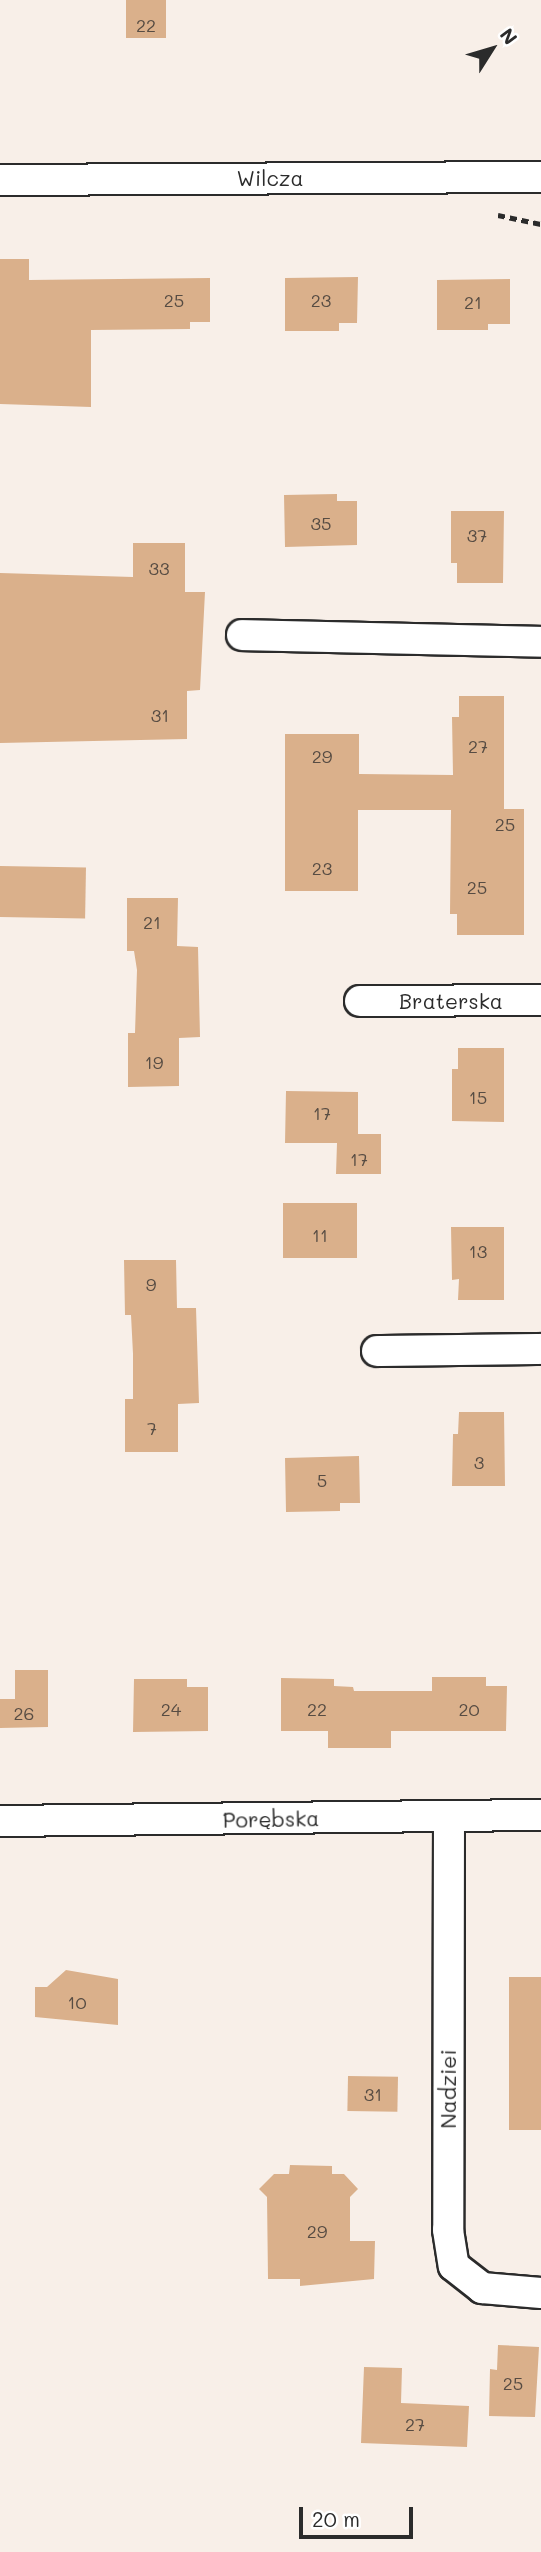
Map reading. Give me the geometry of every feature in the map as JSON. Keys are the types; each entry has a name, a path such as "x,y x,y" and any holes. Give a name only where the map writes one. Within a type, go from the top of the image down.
{"street":[{"name":"Wilcza","path":"0,180 541,177"},
{"path":"242,635 541,642"},
{"name":"Braterska","path":"360,1001 541,1000"},
{"path":"377,1351 541,1349"},
{"name":"Porębska","path":"0,1821 541,1815"},
{"name":"Nadziei","path":"449,1817 448,2230 454,2266 482,2288 541,2293"}],"building":[{"path":"126,0 166,0 166,38 126,38"},
{"path":"0,259 29,259 29,280 210,278 210,322 190,322 190,329 91,330 91,407 0,404"},
{"path":"358,277 357,323 339,323 339,331 285,331 285,278"},
{"path":"510,279 510,324 488,324 488,330 437,330 437,280"},
{"path":"337,494 337,501 357,501 357,545 285,547 284,495"},
{"path":"451,511 504,511 503,583 457,583 457,563 451,563"},
{"path":"133,543 185,543 185,592 205,592 200,690 187,691 187,739 0,743 0,573 133,577"},
{"path":"459,696 504,696 504,809 524,809 524,935 457,935 457,914 450,914 451,810 358,810 358,891 285,891 285,734 359,734 359,774 453,775 452,717 459,717"},
{"path":"0,866 86,868 85,918 0,917"},
{"path":"127,898 178,898 177,946 198,947 200,1037 179,1038 179,1086 128,1087 128,1033 135,1033 137,970 134,951 127,951"},
{"path":"458,1048 504,1048 504,1122 452,1121 452,1069 458,1069"},
{"path":"286,1091 358,1092 358,1134 381,1134 381,1174 336,1174 337,1143 285,1143"},
{"path":"283,1203 357,1203 357,1258 283,1258"},
{"path":"451,1227 504,1227 504,1300 458,1300 459,1279 452,1280"},
{"path":"124,1260 176,1260 177,1308 196,1308 199,1403 178,1404 178,1452 125,1452 125,1399 133,1399 133,1354 131,1315 125,1315"},
{"path":"459,1412 504,1412 505,1486 452,1486 453,1434 458,1434"},
{"path":"359,1456 360,1503 340,1503 340,1511 286,1512 285,1458"},
{"path":"15,1670 48,1670 48,1727 0,1728 0,1699 15,1699"},
{"path":"432,1677 486,1677 486,1686 507,1686 506,1731 391,1731 391,1748 328,1748 328,1731 281,1731 281,1678 334,1679 334,1686 353,1687 354,1691 432,1691"},
{"path":"134,1679 187,1679 187,1687 208,1687 208,1731 133,1732"},
{"path":"66,1970 118,1979 118,2025 35,2017 35,1987 47,1987"},
{"path":"509,1977 541,1977 541,2130 509,2130"},
{"path":"348,2076 398,2077 397,2112 347,2111"},
{"path":"290,2165 332,2166 332,2174 344,2174 358,2189 350,2197 350,2241 375,2241 374,2279 300,2286 300,2279 268,2279 267,2197 259,2189 274,2174 289,2174"},
{"path":"498,2345 539,2347 535,2417 489,2416 490,2369 497,2370"},
{"path":"364,2367 402,2368 401,2403 469,2406 467,2447 361,2443"}]}
